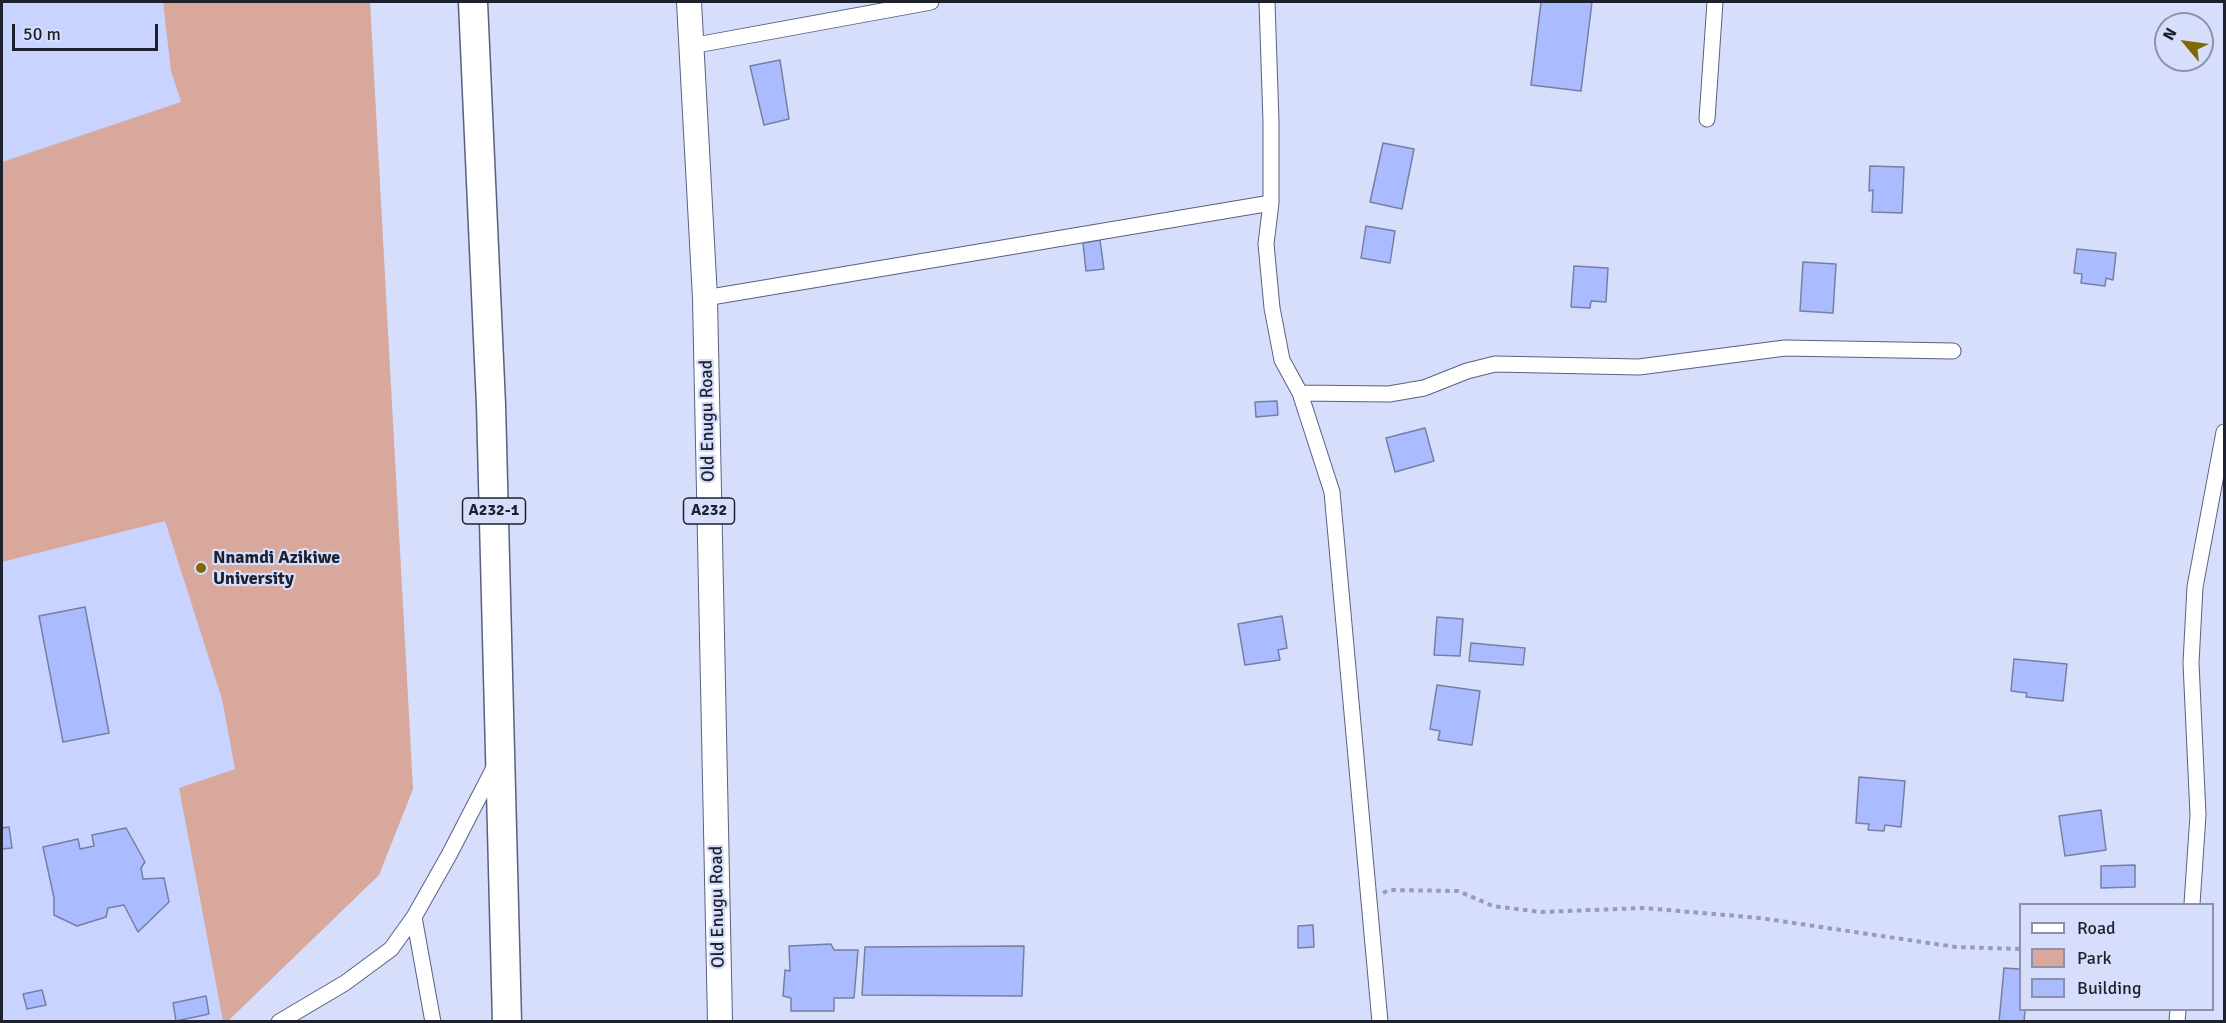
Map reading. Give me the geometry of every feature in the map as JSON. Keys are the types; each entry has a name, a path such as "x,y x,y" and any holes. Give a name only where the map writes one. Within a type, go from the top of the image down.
{"highway":[{"name":"A232-1","path":"473,2 491,405 507,1022"}],"main road":[{"name":"Old Enugu Road","path":"690,2 705,298 720,1022"}],"street":[{"path":"691,46 931,2"},
{"path":"1267,2 1271,203 1266,244 1272,308 1282,360 1300,393 1332,492 1380,1022"},
{"path":"1707,118 1715,2"},
{"path":"705,298 1271,203"},
{"path":"1300,393 1389,394 1424,388 1467,371 1495,364 1639,367 1785,348 1953,351"},
{"path":"2192,903 2198,815 2191,663 2195,587 2224,432"},
{"path":"279,1022 345,983 391,949 414,916 500,756"},
{"path":"414,916 433,1022"}],"path":[{"path":"1370,898 1389,890 1458,891 1493,906 1541,912 1644,908 1760,918 1956,947 2019,949"}],"shaded area":[{"name":"Nnamdi Azikiwe University","path":"2,2 370,2 413,789 379,875 228,1021 2,1022"}],"green space":[{"name":"Nnamdi Azikiwe University","path":"163,2 370,2 413,789 379,875 228,1021 223,1021 179,788 235,769 222,699 165,521 2,562 2,162 181,102 171,71"}],"building":[{"path":"1541,2 1592,2 1581,91 1531,85"},
{"path":"780,60 789,119 764,125 750,66"},
{"path":"1383,143 1414,149 1402,209 1370,202"},
{"path":"1870,166 1904,167 1902,213 1872,212 1873,190 1869,191"},
{"path":"1366,226 1395,231 1390,263 1361,258"},
{"path":"1100,240 1104,269 1086,271 1083,243"},
{"path":"2077,249 2116,253 2113,280 2106,278 2105,286 2081,283 2082,274 2074,273"},
{"path":"1803,262 1836,264 1833,313 1800,311"},
{"path":"1574,266 1608,268 1606,302 1591,301 1590,308 1571,307"},
{"path":"1277,401 1278,415 1256,417 1255,402"},
{"path":"1425,428 1434,461 1395,472 1386,438"},
{"path":"85,607 109,733 63,742 39,616"},
{"path":"1282,616 1287,648 1278,650 1280,660 1245,665 1238,624"},
{"path":"1437,617 1463,619 1460,656 1434,655"},
{"path":"1471,643 1525,648 1523,665 1469,661"},
{"path":"2014,659 2067,664 2063,701 2026,697 2027,693 2011,691"},
{"path":"1437,685 1480,691 1472,745 1438,740 1440,731 1430,729"},
{"path":"1859,777 1905,781 1901,827 1885,825 1884,831 1868,830 1869,824 1856,823"},
{"path":"2101,810 2106,850 2065,856 2059,816"},
{"path":"9,827 12,848 2,849 2,828"},
{"path":"126,828 145,862 141,868 143,879 164,878 169,902 138,932 124,905 108,908 106,917 77,926 54,915 54,898 43,847 78,839 80,849 94,846 92,835"},
{"path":"2135,865 2135,887 2101,888 2101,866"},
{"path":"1313,925 1314,947 1298,948 1298,926"},
{"path":"831,944 834,950 858,950 854,998 834,998 834,1011 791,1011 791,998 783,996 785,970 790,971 789,946"},
{"path":"1024,946 1022,996 862,995 865,947"},
{"path":"2004,968 2019,969 2019,1011 2025,1011 2024,1022 1999,1022"},
{"path":"42,990 46,1005 27,1009 23,994"},
{"path":"206,996 209,1014 176,1021 173,1003"}],"place":[{"name":"Nnamdi Azikiwe University","path":"201,568"}]}
